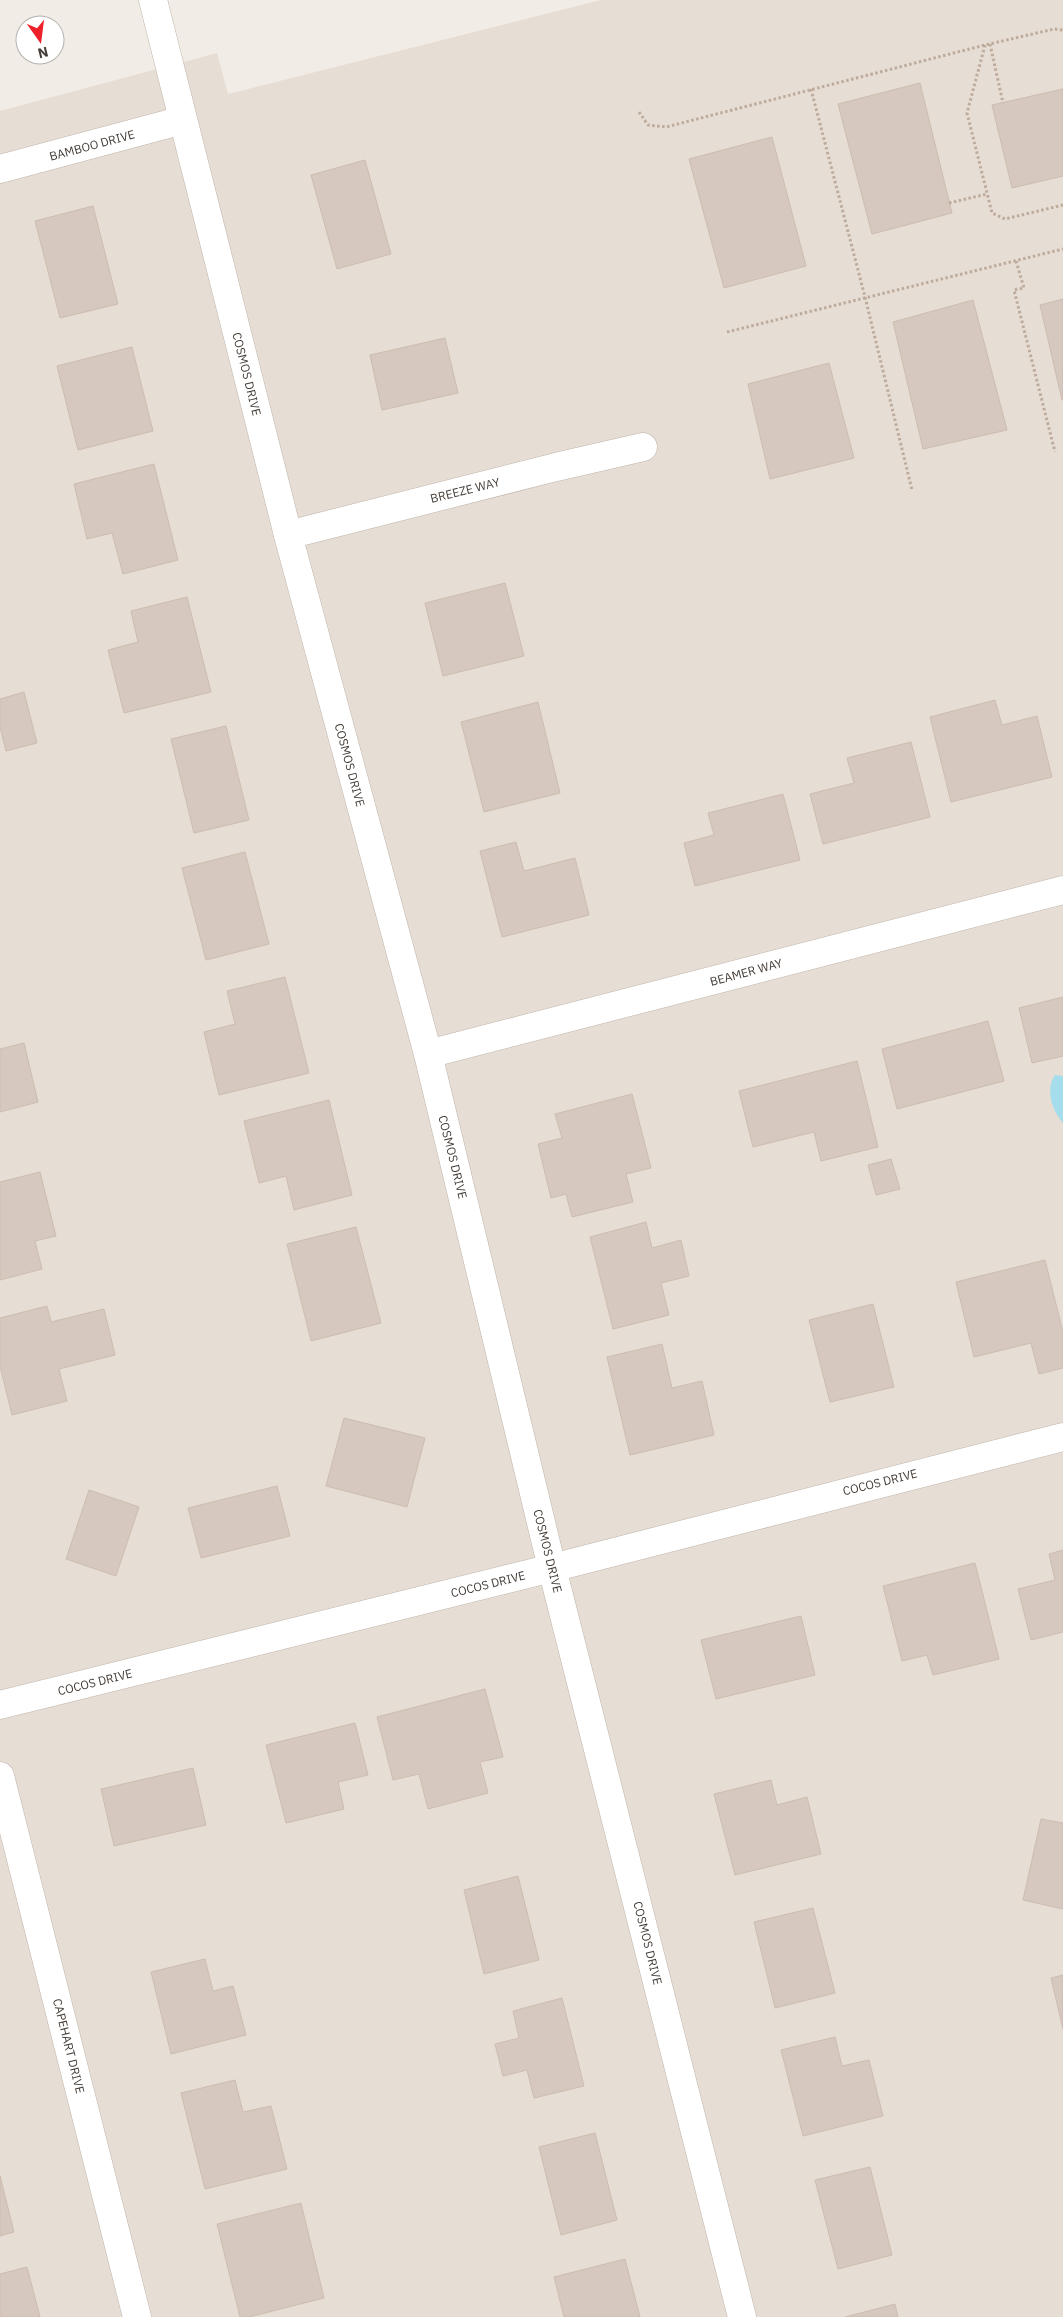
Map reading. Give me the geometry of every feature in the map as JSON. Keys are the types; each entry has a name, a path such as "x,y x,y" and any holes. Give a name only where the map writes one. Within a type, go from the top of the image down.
{"street":[{"name":"COSMOS DRIVE","path":"153,0 288,535 428,1054 552,1568 742,2317"},
{"name":"BAMBOO DRIVE","path":"0,169 184,120"},
{"name":"BREEZE WAY","path":"288,535 556,466 643,447"},
{"name":"BEAMER WAY","path":"428,1054 1063,890"},
{"name":"COCOS DRIVE","path":"0,1705 552,1568 1063,1437"},
{"name":"CAPEHART DRIVE","path":"0,1776 137,2317"}],"path":[{"path":"639,112 648,125 666,127 985,44 1054,29 1063,30"},
{"path":"985,44 967,113 992,213 1005,219 1063,205"},
{"path":"990,44 1003,103"},
{"path":"811,89 865,297 912,490"},
{"path":"949,203 987,194"},
{"path":"727,332 1063,249"},
{"path":"1016,261 1024,288 1014,290 1055,452"}],"shaded area":[{"path":"601,0 1063,0 1063,2317 0,2317 0,111 217,53 228,94"}],"water":[{"path":"1055,1075 1063,1076 1063,1123 1051,1100 1050,1087"}],"building":[{"path":"920,83 952,213 872,234 838,104"},
{"path":"1063,89 1063,176 1012,188 992,105"},
{"path":"772,137 806,266 724,288 689,159"},
{"path":"365,160 391,254 337,269 311,175"},
{"path":"93,206 118,304 60,318 35,221"},
{"path":"1063,299 1063,400 1062,400 1040,305"},
{"path":"973,300 1007,430 923,449 893,322"},
{"path":"445,338 458,393 382,410 370,355"},
{"path":"132,347 153,431 78,450 57,366"},
{"path":"829,363 854,458 770,479 748,384"},
{"path":"154,464 178,560 123,574 112,533 87,539 74,484"},
{"path":"505,583 524,656 443,676 425,603"},
{"path":"187,597 211,692 124,713 108,650 138,642 131,611"},
{"path":"24,692 37,743 6,751 0,727 0,699"},
{"path":"995,700 1002,725 1037,716 1052,777 951,802 930,717"},
{"path":"538,702 560,793 484,812 461,722"},
{"path":"226,726 249,820 194,833 171,739"},
{"path":"911,742 930,817 823,844 810,794 854,783 847,758"},
{"path":"783,794 800,860 695,886 684,843 714,835 708,813"},
{"path":"516,842 524,871 575,858 589,915 502,937 480,851"},
{"path":"245,852 269,944 206,960 182,868"},
{"path":"285,977 309,1073 219,1095 204,1032 235,1024 227,991"},
{"path":"1063,997 1063,1056 1032,1063 1019,1008"},
{"path":"988,1021 1004,1081 897,1109 882,1049"},
{"path":"24,1043 38,1102 0,1112 0,1049"},
{"path":"857,1061 878,1147 821,1161 814,1132 753,1147 739,1091"},
{"path":"632,1094 651,1168 626,1174 633,1202 572,1217 566,1194 551,1198 538,1144 562,1138 555,1114"},
{"path":"329,1100 352,1195 294,1210 286,1176 259,1183 244,1121"},
{"path":"891,1159 900,1189 876,1195 868,1165"},
{"path":"40,1172 56,1236 35,1241 42,1269 0,1280 0,1182"},
{"path":"646,1222 652,1248 681,1240 689,1276 661,1283 669,1315 613,1329 590,1237"},
{"path":"356,1227 381,1323 311,1341 287,1244"},
{"path":"1045,1260 1063,1332 1063,1368 1039,1374 1031,1343 974,1357 956,1282"},
{"path":"873,1304 894,1387 830,1402 809,1320"},
{"path":"47,1306 51,1322 104,1309 115,1355 59,1369 67,1401 12,1415 0,1366 0,1318"},
{"path":"662,1344 672,1388 702,1381 714,1435 630,1455 607,1357"},
{"path":"344,1418 425,1438 407,1507 326,1486"},
{"path":"277,1486 290,1536 201,1558 188,1508"},
{"path":"89,1490 139,1507 116,1576 66,1559"},
{"path":"1063,1550 1063,1632 1031,1640 1018,1589 1055,1580 1049,1554"},
{"path":"975,1563 999,1659 933,1675 927,1655 902,1661 883,1586"},
{"path":"801,1616 815,1675 716,1699 701,1640"},
{"path":"485,1689 503,1757 480,1762 488,1793 428,1809 419,1774 393,1780 377,1717"},
{"path":"355,1723 368,1775 338,1782 344,1809 286,1823 266,1745"},
{"path":"193,1768 206,1825 114,1846 101,1789"},
{"path":"771,1780 777,1805 807,1797 821,1854 735,1875 714,1794"},
{"path":"1041,1819 1063,1823 1063,1909 1023,1900"},
{"path":"518,1876 539,1960 484,1974 464,1890"},
{"path":"813,1908 835,1993 775,2008 754,1922"},
{"path":"205,1959 213,1991 233,1986 246,2035 171,2054 151,1972"},
{"path":"1063,1975 1063,2029 1051,1978"},
{"path":"562,1998 584,2086 534,2098 527,2070 503,2076 495,2044 519,2038 513,2011"},
{"path":"835,2037 842,2066 869,2060 883,2116 803,2136 781,2050"},
{"path":"235,2080 243,2112 271,2106 287,2169 205,2189 181,2093"},
{"path":"595,2133 617,2220 561,2235 539,2147"},
{"path":"870,2167 892,2255 838,2269 815,2180"},
{"path":"0,2176 14,2232 0,2236"},
{"path":"301,2203 324,2298 249,2317 240,2317 217,2224"},
{"path":"625,2259 640,2317 564,2317 554,2277"},
{"path":"27,2267 40,2317 0,2317 0,2274"},
{"path":"895,2304 898,2317 845,2317"}]}
